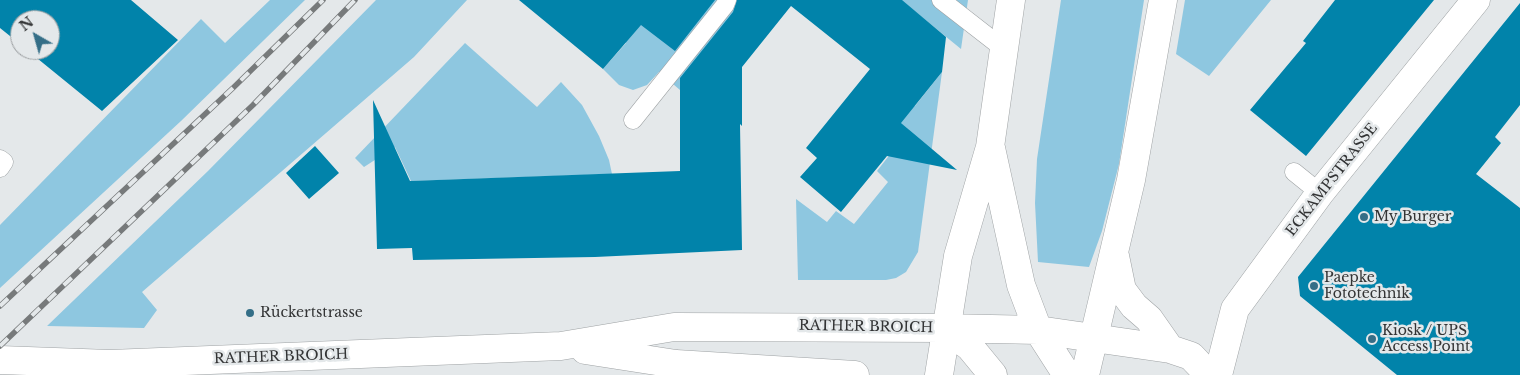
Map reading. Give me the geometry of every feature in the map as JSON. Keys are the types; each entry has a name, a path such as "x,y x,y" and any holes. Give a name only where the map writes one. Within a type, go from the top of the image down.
{"main road":[{"path":"939,375 958,256 990,146 1011,0"},
{"path":"1085,375 1132,180 1163,0"},
{"name":"ECKAMPSTRASSE","path":"1218,375 1235,310 1320,193 1476,0"},
{"path":"990,146 1021,285 1038,330 1067,375"},
{"path":"1114,253 1122,290 1134,306 1149,319 1170,349"},
{"name":"RATHER BROICH","path":"0,360 256,366 561,346 674,328 945,328 1038,330 1170,349 1191,356 1208,375"},
{"path":"945,328 970,347 993,375"},
{"name":"RATHER BROICH","path":"561,346 676,364 855,375"}],"lane":[{"path":"633,120 725,5 726,0"},
{"path":"941,0 1004,49"},
{"path":"0,159 4,162 0,168"},
{"path":"1294,172 1320,193"}],"shaded area":[{"path":"270,0 305,0 181,121 0,288 0,225 201,19 225,43"},
{"path":"376,0 467,0 414,57 142,292 157,310 144,328 47,326 208,171"},
{"path":"575,0 753,0 680,90 659,72 647,85 633,90 619,85 603,69 626,43"},
{"path":"901,0 968,0 961,49"},
{"path":"1061,0 1144,0 1119,164 1102,231 1089,267 1038,262 1035,203 1037,159"},
{"path":"1185,0 1271,0 1209,76 1176,54"},
{"path":"465,43 537,107 561,82 582,105 599,136 609,160 612,174 411,181 395,147 364,167 355,158"},
{"path":"942,72 918,252 906,272 896,278 886,280 798,280 796,199 827,222 836,211 854,224 888,182 877,171 909,130 868,95 915,106"}],"building":[{"path":"0,0 131,0 178,40 102,111 39,60 60,60 60,10 10,10 10,36 0,28"},
{"path":"519,0 715,0 675,51 641,25 603,69"},
{"path":"737,0 902,0 946,37 942,72 901,123 957,170 887,156 841,212 800,177 817,158 806,148 870,69 791,6 742,67 742,126 740,124 742,250 595,257 413,260 412,248 377,249 373,100 410,181 680,171 680,78 733,12"},
{"path":"1335,0 1434,0 1306,156 1250,110 1306,43 1303,41"},
{"path":"1520,3 1520,105 1495,137 1501,143 1476,174 1520,208 1520,375 1397,375 1300,296 1298,277"},
{"path":"315,146 339,173 309,199 286,173"}],"railway":[{"path":"0,306 234,87 323,0"},
{"path":"0,346 253,105 355,0"}],"place":[{"name":"My Burger","path":"1364,217"},
{"name":"Paepke Fototechnik","path":"1314,286"},
{"name":"Rückertstrasse","path":"250,313"},
{"name":"Kiosk / UPS Access Point","path":"1372,339"}]}
